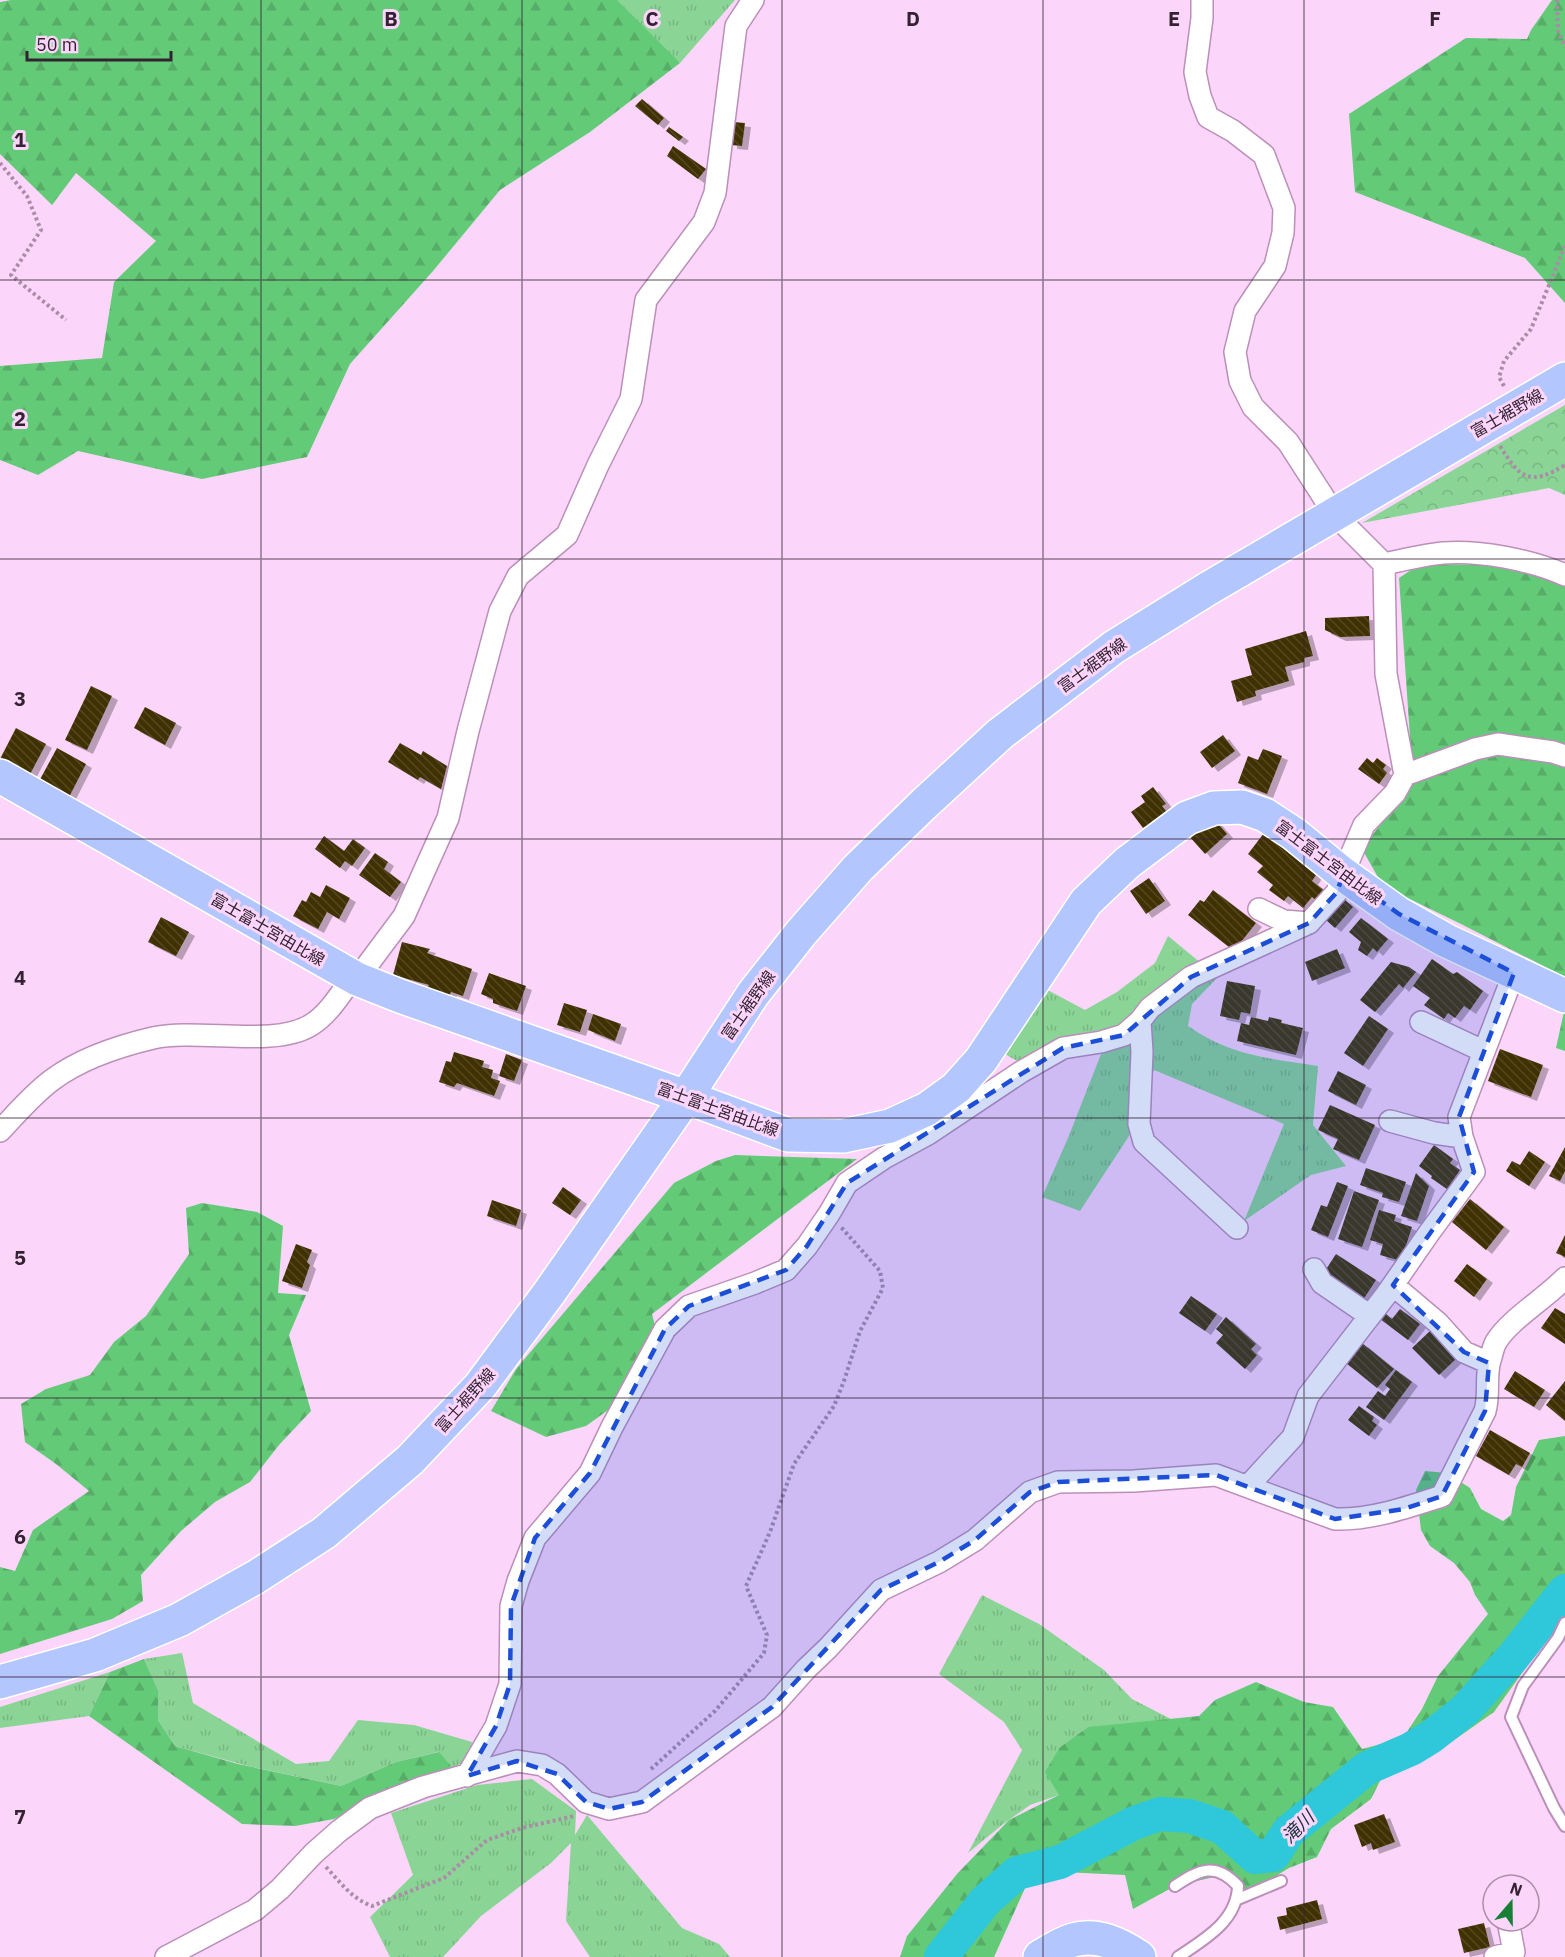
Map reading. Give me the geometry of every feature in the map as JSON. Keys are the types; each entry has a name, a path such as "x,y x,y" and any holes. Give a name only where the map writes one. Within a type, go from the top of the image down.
{"main road":[{"name":"富士裾野線","path":"0,1682 95,1655 179,1620 256,1577 324,1533 410,1460 480,1386 549,1293 686,1097 753,994 858,868 924,803 1000,734 1114,647 1209,588 1565,379"},
{"name":"富士富士宮由比線","path":"0,776 355,978 788,1135 843,1136 890,1126 927,1109 956,1088 981,1060 1086,902 1127,863 1187,818 1214,808 1242,807 1265,815 1294,834 1343,874 1399,914 1514,973 1565,996"},
{"path":"1040,1957 1072,1940 1094,1937 1122,1946 1139,1957"}],"street":[{"path":"0,1131 28,1101 52,1080 84,1060 154,1038 207,1035 282,1036 311,1025 328,1011 404,916 448,818 468,731 500,612 518,576 567,535 631,399 646,300 704,222 715,193 736,26 753,0"},
{"path":"467,1776 496,1726 510,1684 511,1606 535,1538 590,1473 665,1329 688,1306 755,1284 786,1270 807,1246 847,1183 884,1158 938,1128 1021,1072 1064,1048 1101,1042 1124,1035 1140,1021 1150,1008 1191,977 1309,923 1337,892 1364,825 1395,793 1405,775 1386,674 1383,564 1335,514 1288,442 1253,407 1240,381 1235,352 1245,311 1275,266 1283,233 1284,208 1264,155 1242,137 1208,117 1200,96 1195,72 1202,0"},
{"path":"1383,564 1442,553 1476,552 1547,567 1565,575"},
{"path":"1405,775 1475,749 1498,744 1553,752 1565,756"},
{"path":"1258,909 1284,921 1309,923"},
{"path":"1248,1486 1293,1437 1308,1396 1393,1285 1474,1172 1462,1137 1459,1117 1514,973"},
{"path":"1140,1021 1142,1052 1139,1124 1144,1142 1237,1228"},
{"path":"1421,1022 1483,1051"},
{"path":"1390,1121 1434,1133 1462,1137"},
{"path":"1314,1269 1322,1283 1370,1316"},
{"path":"166,1957 255,1910 280,1889 314,1853 370,1808 423,1787 517,1761 542,1765 557,1774 586,1802 609,1809 642,1802 772,1707 881,1590 939,1562 975,1540 1030,1492 1058,1482 1134,1481 1216,1475 1335,1519 1349,1519 1404,1509 1443,1496 1489,1400 1487,1381 1489,1363 1496,1342 1510,1326 1563,1283"},
{"path":"1393,1285 1438,1323 1464,1352 1489,1363"},
{"path":"1495,1957 1514,1952 1510,1933"}],"lane":[{"path":"1565,1623 1558,1638 1523,1686 1511,1717 1554,1808 1565,1826"},
{"path":"1175,1886 1206,1869 1217,1871 1232,1879 1238,1886 1238,1899 1230,1916 1207,1938 1178,1957"},
{"path":"1238,1899 1281,1881"}],"path":[{"path":"1557,0 1558,31 1565,47"},
{"path":"0,163 27,196 41,230 11,275 66,320"},
{"path":"1565,246 1531,329 1504,361 1499,378 1500,417 1512,466 1521,474 1535,477 1551,473 1565,465"},
{"path":"642,1776 715,1711 764,1653 767,1635 746,1587 770,1532 795,1464 834,1406 860,1331 883,1288 880,1270 829,1214"},
{"path":"314,1853 351,1894 360,1902 372,1906 444,1878 487,1840 522,1828 586,1813 600,1806"}],"highlighted area":[{"path":"1343,874 1399,914 1514,973 1459,1117 1474,1172 1393,1285 1464,1352 1489,1363 1485,1411 1442,1496 1404,1509 1335,1519 1216,1475 1058,1482 1030,1492 975,1540 939,1562 881,1590 772,1707 642,1802 609,1809 586,1802 557,1774 517,1761 467,1776 496,1726 510,1684 511,1606 535,1538 590,1473 665,1329 689,1306 786,1270 807,1246 847,1183 1063,1048 1124,1035 1191,977 1309,923 1337,892"}],"green space":[{"path":"11,0 617,0 680,63 590,132 500,190 433,271 350,364 307,457 202,479 78,451 38,475 0,460 0,366 102,358 114,282 156,241 76,173 52,205 0,154 0,2"},
{"path":"604,0 735,0 680,63"},
{"path":"1552,0 1565,0 1565,303 1525,258 1355,192 1349,114 1466,38 1527,39"},
{"path":"1565,405 1565,495 1549,488 1362,523"},
{"path":"1420,564 1498,565 1565,581 1565,977 1383,886 1362,849 1413,781 1399,578"},
{"path":"1168,936 1218,977 1192,1004 1188,1026 1219,1044 1235,1050 1266,1058 1318,1066 1313,1125 1346,1166 1311,1175 1244,1221 1284,1124 1154,1070 1129,1136 1080,1211 1042,1197 1103,1049 1065,1055 1037,1072 1003,1053 1042,987 1085,1010 1117,992 1155,963"},
{"path":"1565,1007 1565,1051 1556,1048"},
{"path":"735,1155 857,1159 652,1314 662,1353 611,1408 586,1426 546,1437 491,1411 516,1369 674,1183 716,1161"},
{"path":"202,1203 257,1212 283,1226 278,1293 306,1295 289,1335 311,1411 279,1445 250,1482 215,1502 181,1531 141,1575 143,1601 112,1619 0,1654 0,1567 15,1571 33,1530 89,1491 25,1442 21,1404 46,1389 90,1375 114,1342 146,1316 189,1254 186,1208"},
{"path":"1565,1436 1565,1613 1494,1712 1430,1757 1382,1777 1371,1799 1331,1829 1317,1857 1289,1868 1238,1899 1223,1875 1175,1886 1133,1909 1125,1875 1063,1872 1026,1886 994,1957 900,1957 907,1936 957,1874 1009,1820 1059,1795 1045,1772 1060,1747 1088,1727 1199,1716 1215,1700 1256,1682 1304,1702 1333,1707 1362,1749 1403,1738 1422,1709 1438,1676 1488,1614 1475,1595 1470,1582 1454,1563 1430,1546 1421,1530 1416,1490 1425,1471 1447,1473 1470,1488 1481,1509 1503,1521 1511,1515 1516,1487 1539,1440"},
{"path":"982,1595 1039,1624 1104,1670 1132,1699 1171,1719 1145,1728 1088,1727 1060,1747 1059,1795 1030,1805 968,1853 1022,1750 1004,1722 939,1674"},
{"path":"182,1653 193,1703 296,1764 329,1761 358,1720 414,1725 472,1742 469,1761 452,1767 438,1752 396,1762 341,1786 248,1766 175,1746 158,1720 158,1690 144,1659"},
{"path":"144,1659 158,1690 158,1720 175,1746 238,1764 341,1786 396,1762 439,1752 452,1767 421,1778 334,1819 295,1826 242,1824 89,1716 110,1672"},
{"path":"110,1672 89,1716 0,1728 0,1707"},
{"path":"532,1779 576,1811 575,1835 587,1815 682,1928 719,1944 730,1957 590,1957 566,1921 571,1843 551,1863 481,1916 443,1957 390,1957 370,1917 413,1875 391,1813 477,1785"}],"building":[{"path":"642,99 664,118 658,125 635,106"},
{"path":"733,122 745,123 742,146 731,145"},
{"path":"669,127 683,137 679,141 666,131"},
{"path":"673,146 706,169 698,179 667,156"},
{"path":"1369,616 1370,636 1340,637 1325,630 1325,618"},
{"path":"1306,631 1313,656 1304,658 1304,662 1285,667 1289,681 1255,691 1256,696 1237,702 1231,681 1252,675 1245,649"},
{"path":"91,686 112,696 87,750 65,740"},
{"path":"145,707 176,723 165,745 134,728"},
{"path":"16,728 46,744 27,780 0,765 0,759"},
{"path":"1223,735 1235,751 1212,768 1200,752"},
{"path":"400,743 421,755 423,751 447,766 441,789 420,777 418,780 388,762"},
{"path":"57,748 86,764 67,801 37,785"},
{"path":"1263,749 1282,756 1267,794 1238,783 1248,756 1258,760"},
{"path":"1367,758 1373,763 1377,758 1386,765 1383,769 1387,773 1379,784 1358,769"},
{"path":"1153,787 1166,804 1162,806 1166,811 1143,828 1131,812 1145,802 1141,796"},
{"path":"1212,817 1227,834 1205,854 1189,836"},
{"path":"1264,833 1316,875 1312,881 1325,891 1317,901 1312,897 1303,908 1288,896 1284,901 1269,890 1273,885 1257,872 1263,866 1248,854"},
{"path":"324,836 344,851 353,839 365,848 352,866 345,861 340,868 315,849"},
{"path":"375,853 388,862 384,869 401,882 390,897 359,875"},
{"path":"1149,878 1165,901 1146,914 1130,891"},
{"path":"326,885 350,898 339,919 327,912 318,929 293,916 302,900 306,902 311,892 320,897"},
{"path":"1213,890 1256,923 1234,951 1188,915 1200,900 1204,902"},
{"path":"1344,899 1353,907 1335,928 1326,920"},
{"path":"161,917 189,932 176,956 148,942"},
{"path":"1361,918 1388,939 1377,952 1373,948 1367,956 1358,950 1361,942 1349,932"},
{"path":"402,942 430,949 427,953 472,969 463,996 451,992 449,996 427,988 429,985 393,975"},
{"path":"1337,949 1345,968 1312,981 1305,962"},
{"path":"1432,959 1453,974 1457,972 1483,991 1470,1010 1464,1006 1455,1018 1448,1013 1444,1019 1424,1005 1430,998 1413,986"},
{"path":"1391,962 1409,967 1416,972 1403,988 1399,984 1375,1012 1360,1000"},
{"path":"489,973 526,986 517,1011 493,1003 493,999 481,994"},
{"path":"1227,981 1255,986 1250,1014 1241,1012 1239,1020 1220,1016"},
{"path":"564,1003 587,1010 580,1032 557,1025"},
{"path":"593,1014 621,1024 615,1041 588,1030"},
{"path":"1369,1016 1388,1029 1363,1066 1344,1053"},
{"path":"1251,1017 1268,1021 1269,1017 1282,1020 1281,1023 1303,1028 1296,1055 1237,1041 1241,1023 1249,1025"},
{"path":"1500,1049 1543,1065 1531,1097 1488,1081"},
{"path":"454,1052 484,1061 482,1067 493,1070 491,1078 500,1081 494,1096 457,1083 454,1087 439,1082 446,1061 451,1062"},
{"path":"506,1054 522,1060 514,1081 499,1076"},
{"path":"1338,1071 1366,1085 1356,1105 1328,1091"},
{"path":"1330,1105 1375,1125 1359,1160 1333,1149 1338,1139 1318,1130"},
{"path":"1434,1145 1453,1159 1450,1163 1460,1170 1447,1189 1419,1166"},
{"path":"1565,1147 1565,1171 1560,1181 1549,1176"},
{"path":"1529,1151 1545,1162 1529,1186 1506,1171 1512,1161 1520,1165"},
{"path":"1366,1168 1406,1182 1399,1202 1382,1197 1383,1193 1360,1185"},
{"path":"1416,1173 1429,1186 1417,1221 1401,1216"},
{"path":"1337,1182 1348,1186 1328,1237 1311,1230 1321,1205 1327,1207"},
{"path":"563,1187 581,1200 570,1215 552,1203"},
{"path":"1354,1191 1379,1200 1362,1247 1338,1239"},
{"path":"1470,1199 1504,1227 1486,1250 1452,1222"},
{"path":"492,1200 521,1210 516,1226 487,1216"},
{"path":"1379,1210 1396,1215 1394,1221 1412,1227 1401,1261 1380,1255 1383,1244 1370,1240"},
{"path":"1565,1235 1565,1257 1556,1253"},
{"path":"296,1244 312,1250 307,1262 310,1265 302,1288 282,1281"},
{"path":"1336,1254 1376,1280 1363,1300 1323,1274"},
{"path":"1467,1264 1487,1279 1474,1297 1454,1281"},
{"path":"1191,1296 1217,1314 1205,1331 1179,1313"},
{"path":"1555,1308 1565,1314 1565,1344 1541,1328"},
{"path":"1400,1309 1420,1324 1408,1340 1380,1319 1385,1313 1392,1319"},
{"path":"1226,1317 1256,1344 1251,1349 1257,1355 1245,1369 1216,1343 1223,1335 1216,1329"},
{"path":"1430,1331 1457,1358 1439,1375 1412,1348"},
{"path":"1362,1343 1394,1369 1377,1388 1346,1363"},
{"path":"1396,1370 1412,1382 1384,1420 1366,1407 1378,1391 1385,1396 1390,1389 1385,1385"},
{"path":"1515,1371 1545,1390 1534,1407 1504,1389"},
{"path":"1565,1381 1565,1421 1546,1405"},
{"path":"1359,1406 1374,1417 1372,1421 1377,1425 1369,1436 1348,1420"},
{"path":"1490,1430 1530,1453 1522,1467 1516,1464 1509,1475 1476,1456"},
{"path":"1384,1814 1395,1842 1373,1850 1371,1843 1362,1847 1354,1825"},
{"path":"1317,1900 1322,1919 1280,1930 1277,1917 1287,1915 1286,1908"},
{"path":"1481,1924 1481,1933 1486,1933 1490,1947 1464,1953 1458,1929"}],"waterway":[{"name":"滝川","path":"941,1957 985,1901 1017,1873 1060,1862 1134,1823 1160,1814 1189,1816 1222,1827 1255,1857 1273,1855 1289,1831 1367,1768 1411,1749 1465,1710 1513,1657 1565,1591"}]}
